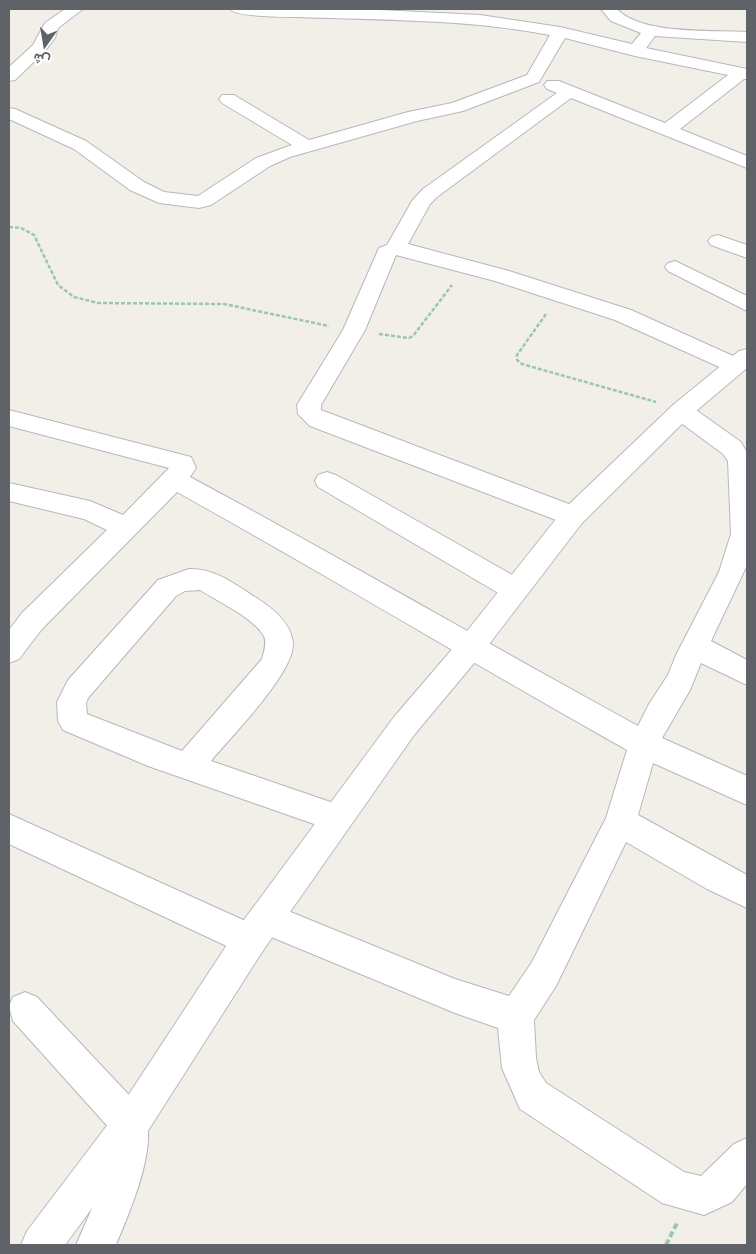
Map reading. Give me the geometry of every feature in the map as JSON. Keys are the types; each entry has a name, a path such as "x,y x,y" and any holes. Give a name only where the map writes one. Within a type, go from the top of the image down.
{"street":[{"path":"9,76 39,48 47,38 51,26 75,9"},
{"path":"238,9 476,18 528,18 560,32 635,51 744,74"},
{"path":"609,9 617,18 651,31 672,34 747,37"},
{"path":"635,51 651,31"},
{"path":"9,113 80,145 137,186 159,197 204,201 263,162 305,145 457,107 533,78 560,32"},
{"path":"668,130 744,74"},
{"path":"533,78 745,159"},
{"path":"395,249 422,201 430,192 569,92"},
{"path":"228,99 305,145"},
{"path":"718,241 747,252"},
{"path":"42,1245 131,1124 258,929 404,726 470,648 514,589 573,516 681,411 741,360 623,315 559,294 466,266 395,249 386,252 354,330 309,405 310,414 318,420 573,516"},
{"path":"675,267 747,304"},
{"path":"681,411 732,448 740,461 744,534 740,576 696,646 680,681 659,713 644,744 620,822 544,974 516,1016 516,1060 526,1087 533,1096 676,1189 704,1196 718,1188 747,1156"},
{"path":"9,418 182,463 184,468 32,621 9,652"},
{"path":"174,479 340,570 470,648 644,744 747,791"},
{"path":"327,481 514,589"},
{"path":"9,492 90,511 126,527"},
{"path":"188,767 272,667 279,653 278,636 269,622 204,580 192,579 179,581 167,588 78,689 71,702 74,721 104,736 188,767 337,818"},
{"path":"696,646 747,673"},
{"path":"620,822 718,878 747,892"},
{"path":"9,829 258,929 516,1016"},
{"path":"24,1009 131,1124"},
{"path":"96,1245 120,1189 131,1124"}],"path":[{"path":"9,227 21,228 34,235 58,285 74,297 98,303 224,304 354,330 409,338 413,336 466,266"},
{"path":"559,294 517,355 517,360 522,364 626,392 681,411"}]}
